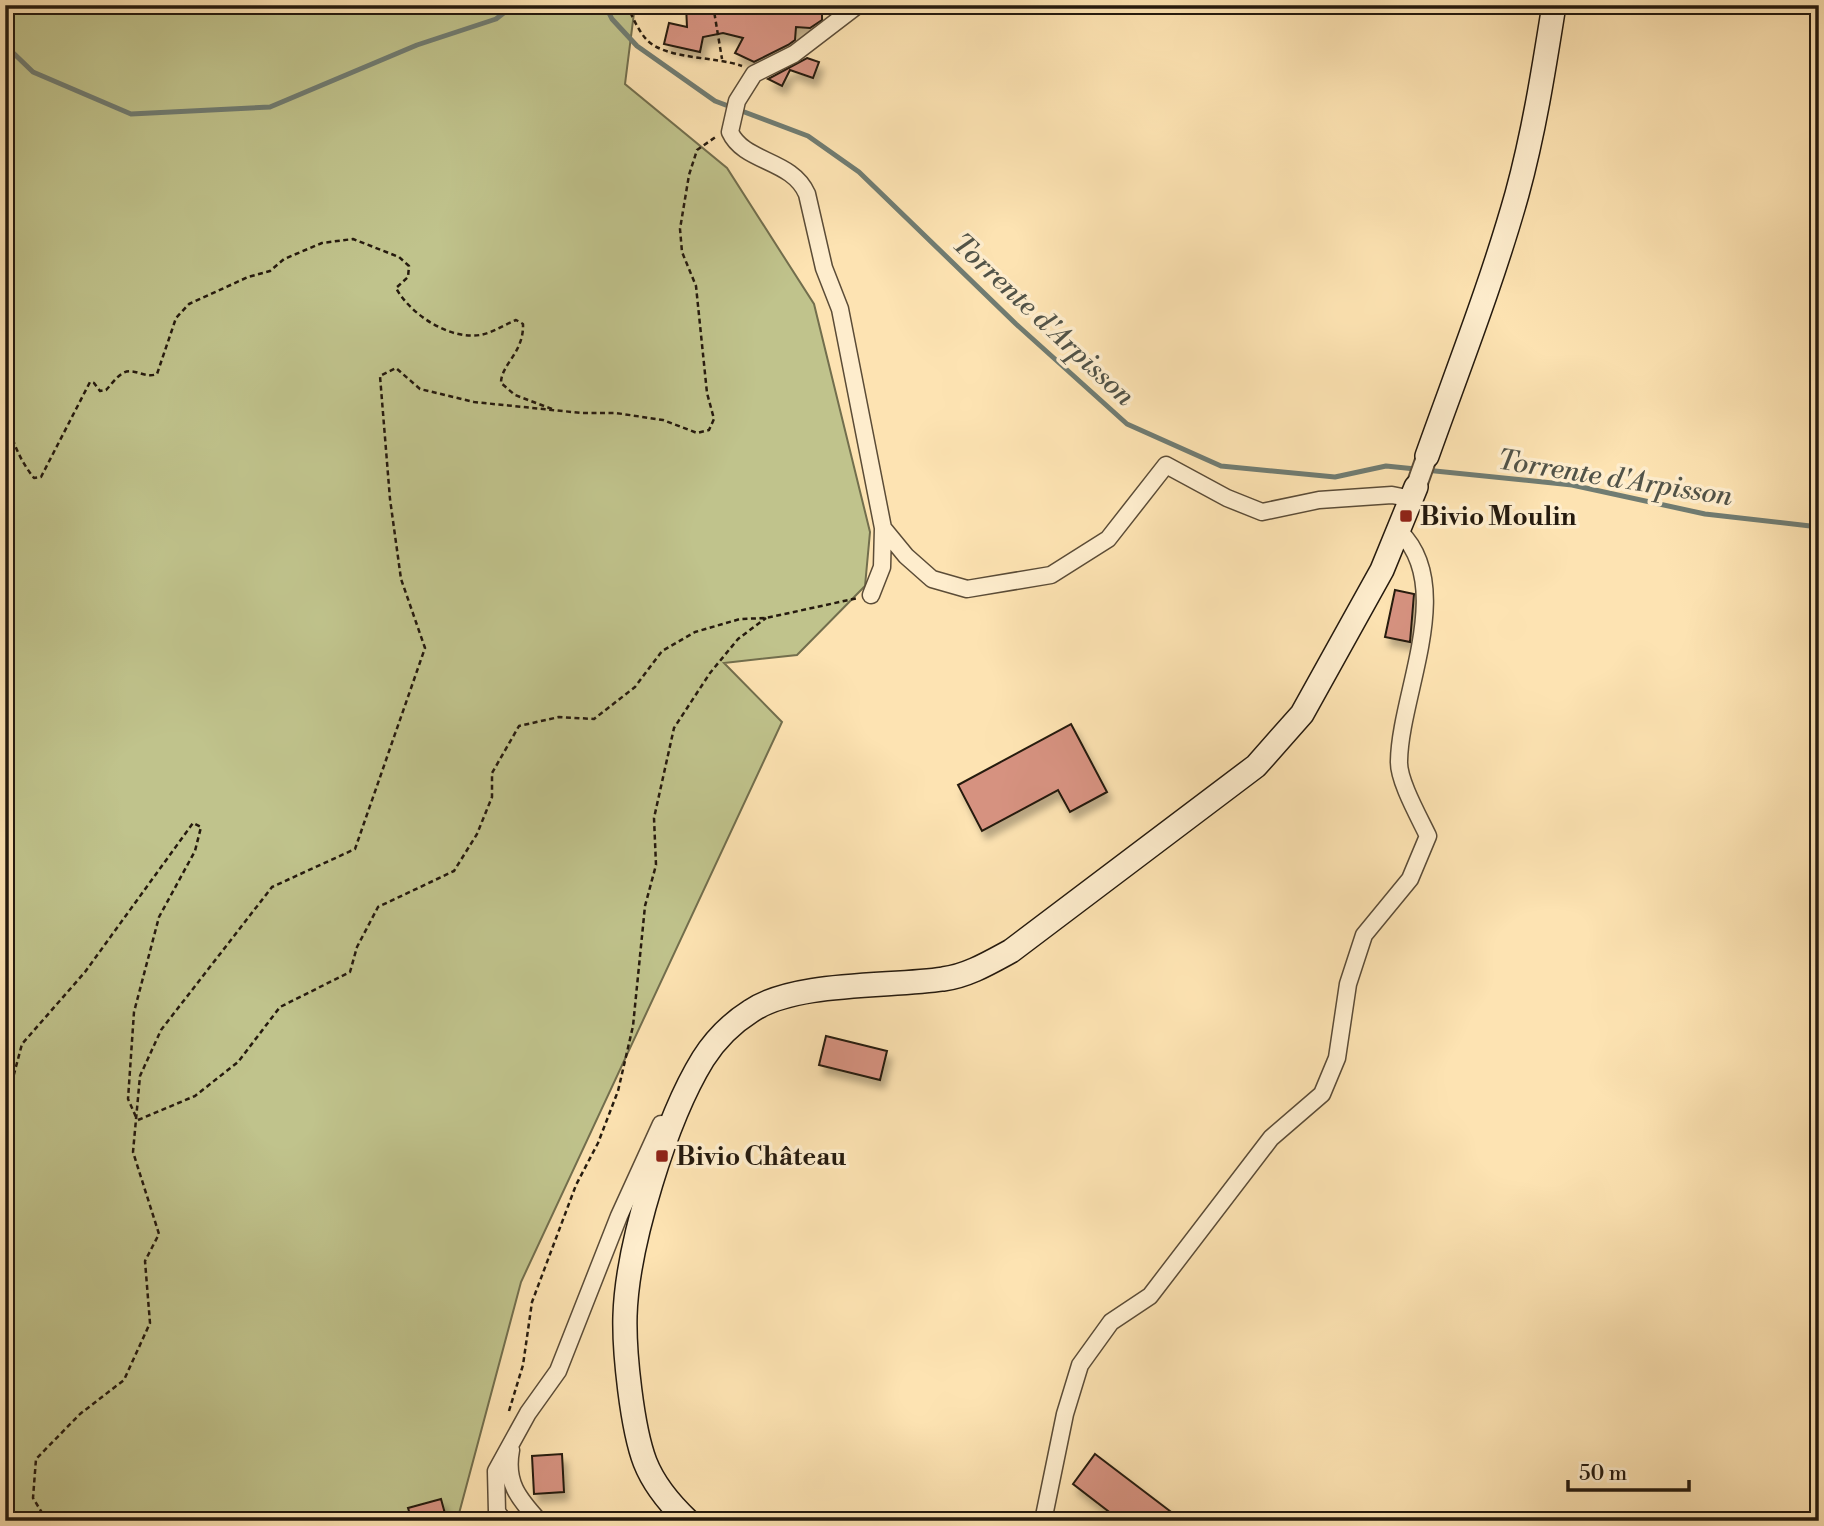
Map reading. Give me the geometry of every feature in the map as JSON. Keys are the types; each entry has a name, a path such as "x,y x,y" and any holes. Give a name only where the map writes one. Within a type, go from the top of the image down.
{"main road":[{"path":"1427,456 1495,267 1518,190 1538,104 1554,5"},
{"path":"688,1521 659,1489 644,1460 627,1359 625,1313 637,1236 678,1112 703,1060 725,1032 753,1009 811,992 945,979 979,969 1011,951 1208,804 1255,766 1302,714 1382,570 1414,493"}],"street":[{"path":"858,5 794,54 754,74 737,101 731,126 741,146 793,175 802,183 807,194 824,268 840,309 883,528 882,567 871,595"},
{"path":"883,528 906,556 932,579 967,589 1051,575 1108,538 1166,465 1227,498 1262,512 1319,500 1414,493 1427,456"},
{"path":"1043,1521 1065,1414 1080,1365 1111,1322 1150,1296 1271,1138 1322,1094 1337,1058 1348,984 1364,934 1410,879 1428,836 1398,763 1424,615 1421,561 1399,533"},
{"path":"503,1521 497,1513 496,1471 512,1441 558,1371 620,1216 661,1123 667,1112 678,1112"},
{"path":"512,1441 507,1469 516,1495 539,1521"}],"path":[{"path":"469,5 468,12 485,5"},
{"path":"627,5 647,40 659,49 681,55 722,59 713,5"},
{"path":"47,1521 33,1497 36,1459 80,1414 124,1380 150,1323 145,1261 159,1234 133,1152 140,1076 161,1030 272,887 355,849 425,648 401,579 390,499 380,376 396,368 420,389 474,402 617,413 663,420 697,433 709,430 714,419 707,393 696,286 682,252 680,229 689,175 697,150 731,126"},
{"path":"5,415 23,464 34,478 41,477 90,382 100,391 106,390 121,374 129,371 143,375 157,374 176,318 189,304 248,277 270,271 284,259 322,243 353,239 399,257 409,266 408,277 396,288 399,293 406,303 453,333 479,335 516,320 523,324 522,343 501,374 501,383 515,395 554,410"},
{"path":"138,1120 195,1096 237,1062 280,1006 350,972 356,947 377,907 454,871 477,834 492,797 492,773 519,726 559,718 594,719 635,687 662,651 695,632 740,619 766,618 871,595"},
{"path":"512,1441 504,1427 523,1365 533,1302 557,1231 618,1091 633,1026 645,906 656,865 654,818 674,728 710,673 738,639 766,618"},
{"path":"5,1108 22,1044 85,972 193,823 201,827 195,851 159,917 134,1012 128,1099 138,1120"}],"green space":[{"path":"5,5 635,5 625,84 727,168 814,304 870,532 865,586 797,655 724,663 782,722 521,1282 457,1521 5,1521"}],"building":[{"path":"686,5 786,5 798,7 798,11 822,14 822,20 810,28 796,27 795,40 754,62 735,53 743,38 723,33 703,37 700,52 664,44 669,23 687,27"},
{"path":"807,58 819,62 813,78 790,70 782,86 768,79"},
{"path":"1395,590 1414,594 1410,642 1385,637"},
{"path":"1071,724 1107,792 1070,812 1058,790 982,831 958,785"},
{"path":"826,1036 887,1051 880,1080 819,1065"},
{"path":"562,1454 564,1492 534,1494 532,1456"},
{"path":"1095,1454 1183,1521 1121,1521 1073,1484"},
{"path":"441,1499 447,1521 412,1521 408,1508"}],"waterway":[{"name":"Torrente d'Arpisson","path":"5,45 33,72 131,114 270,107 417,45 496,19 514,5"},
{"name":"Torrente d'Arpisson","path":"605,5 612,19 637,46 715,101 808,136 859,172 1016,324 1127,424 1221,466 1335,477 1386,466 1572,485 1705,514 1819,527"}],"place":[{"name":"Bivio Moulin","path":"1406,516"},
{"name":"Bivio Château","path":"662,1156"}]}
